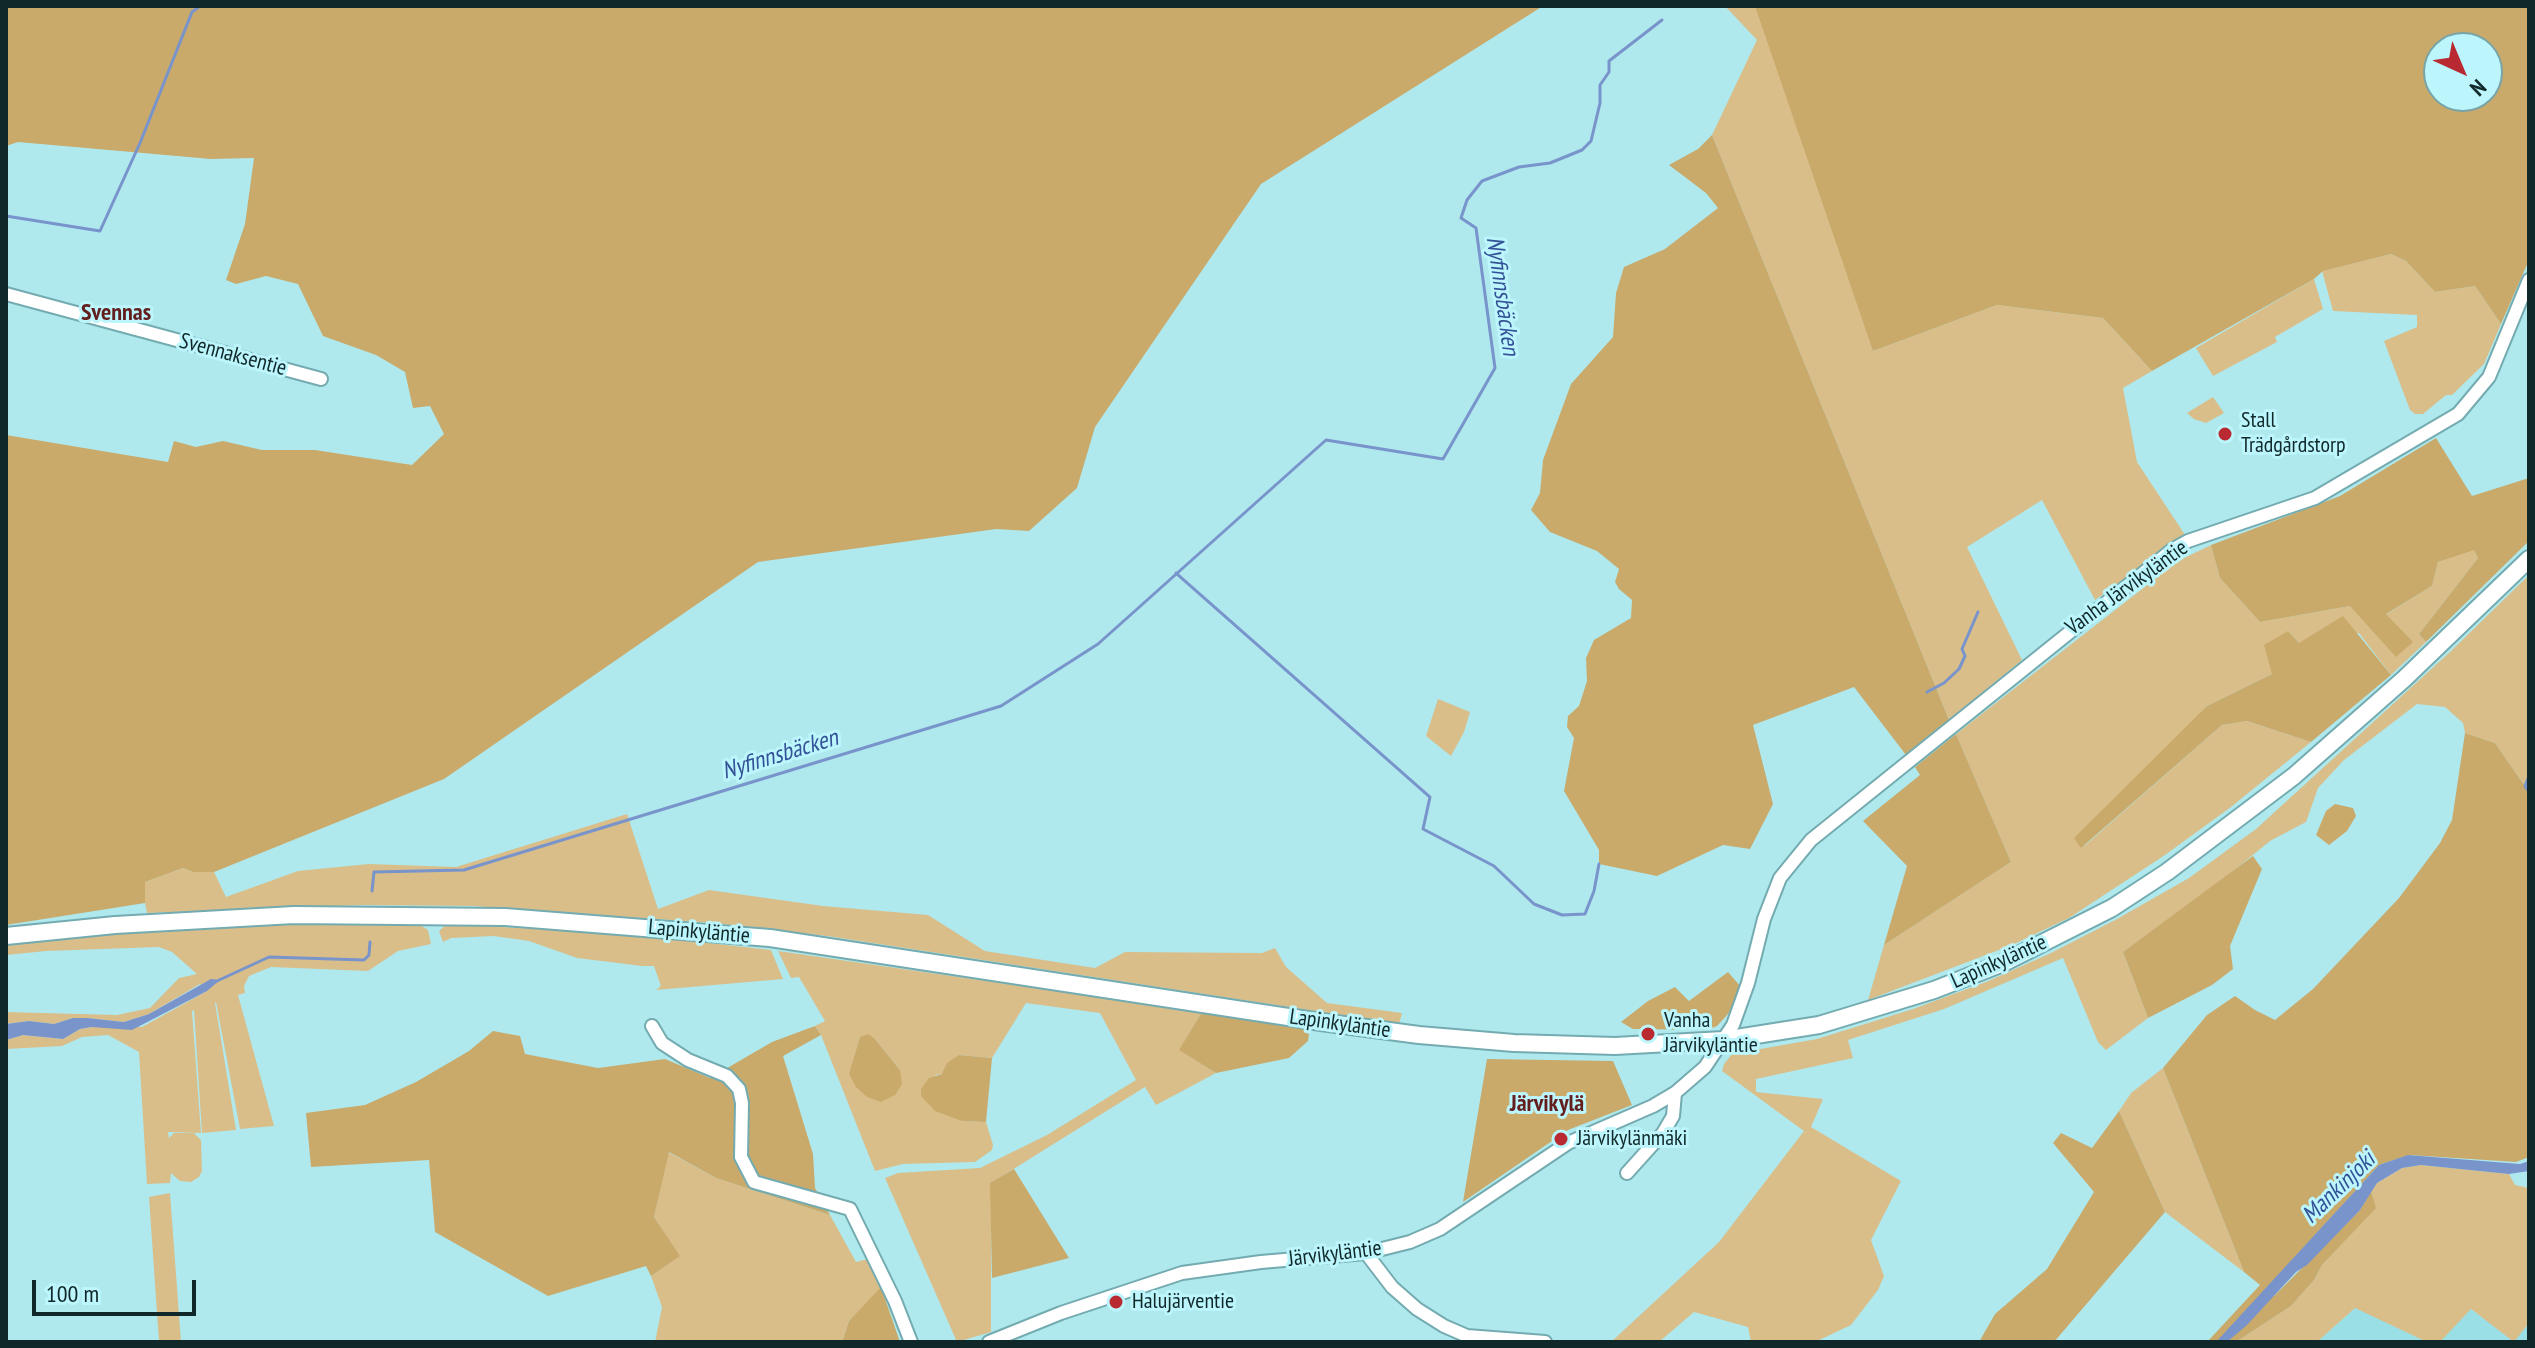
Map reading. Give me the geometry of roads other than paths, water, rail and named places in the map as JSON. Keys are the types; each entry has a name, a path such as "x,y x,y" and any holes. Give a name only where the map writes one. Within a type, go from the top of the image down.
{"main road":[{"name":"Lapinkyläntie","path":"6,936 115,925 294,915 505,917 785,940 1419,1035 1514,1043 1615,1046 1724,1040 1819,1025 1934,990 2003,963 2112,908 2167,872 2294,776 2393,689 2529,559"}],"street":[{"name":"Vanha Järvikyläntie","path":"1724,1040 1741,1004 1764,919 1780,878 1811,840 2172,550 2188,541 2315,498 2458,414 2489,377 2529,280"},
{"name":"Svennaksentie","path":"6,294 321,379"},
{"path":"652,1026 662,1043 688,1060 734,1082 742,1096 741,1157 754,1182 850,1209 895,1301 911,1342"},
{"name":"Järvikyläntie","path":"989,1342 1061,1313 1182,1273 1366,1253 1410,1242 1440,1229 1568,1143 1653,1106 1675,1093 1705,1067 1724,1040"},
{"path":"1627,1173 1663,1133 1673,1116 1675,1093"},
{"path":"1366,1253 1392,1287 1417,1309 1444,1326 1467,1336 1545,1342"}],"waterway":[{"path":"6,216 100,231 140,143 192,12 200,6"},
{"name":"Nyfinnsbäcken","path":"372,891 374,872 464,870 1001,706 1098,644 1326,440 1443,459 1495,368 1476,228 1461,218 1467,200 1482,181 1519,167 1550,163 1582,150 1591,141 1600,103 1600,85 1609,72 1609,61 1662,20"},
{"name":"Nyfinnsbäcken","path":"1176,573 1430,797 1423,829 1494,866 1534,904 1562,915 1585,914 1594,891 1599,864"},
{"path":"1927,692 1944,683 1959,669 1965,656 1962,649 1978,612"},
{"path":"2529,776 2525,786 2529,792"},
{"name":"Nyfinnsbäcken","path":"217,981 269,957 364,960 369,955 370,942"}],"place":[{"name":"Stall Trädgårdstorp","path":"2225,434"},
{"name":"Vanha Järvikyläntie","path":"1648,1034"},
{"name":"Järvikylänmäki","path":"1561,1139"},
{"name":"Halujärventie","path":"1116,1302"}],"district":[{"name":"Svennas","path":"116,313"},
{"name":"Järvikylä","path":"1547,1104"}],"water label":[{"name":"Mankinjoki","path":"2339,1188"}]}
